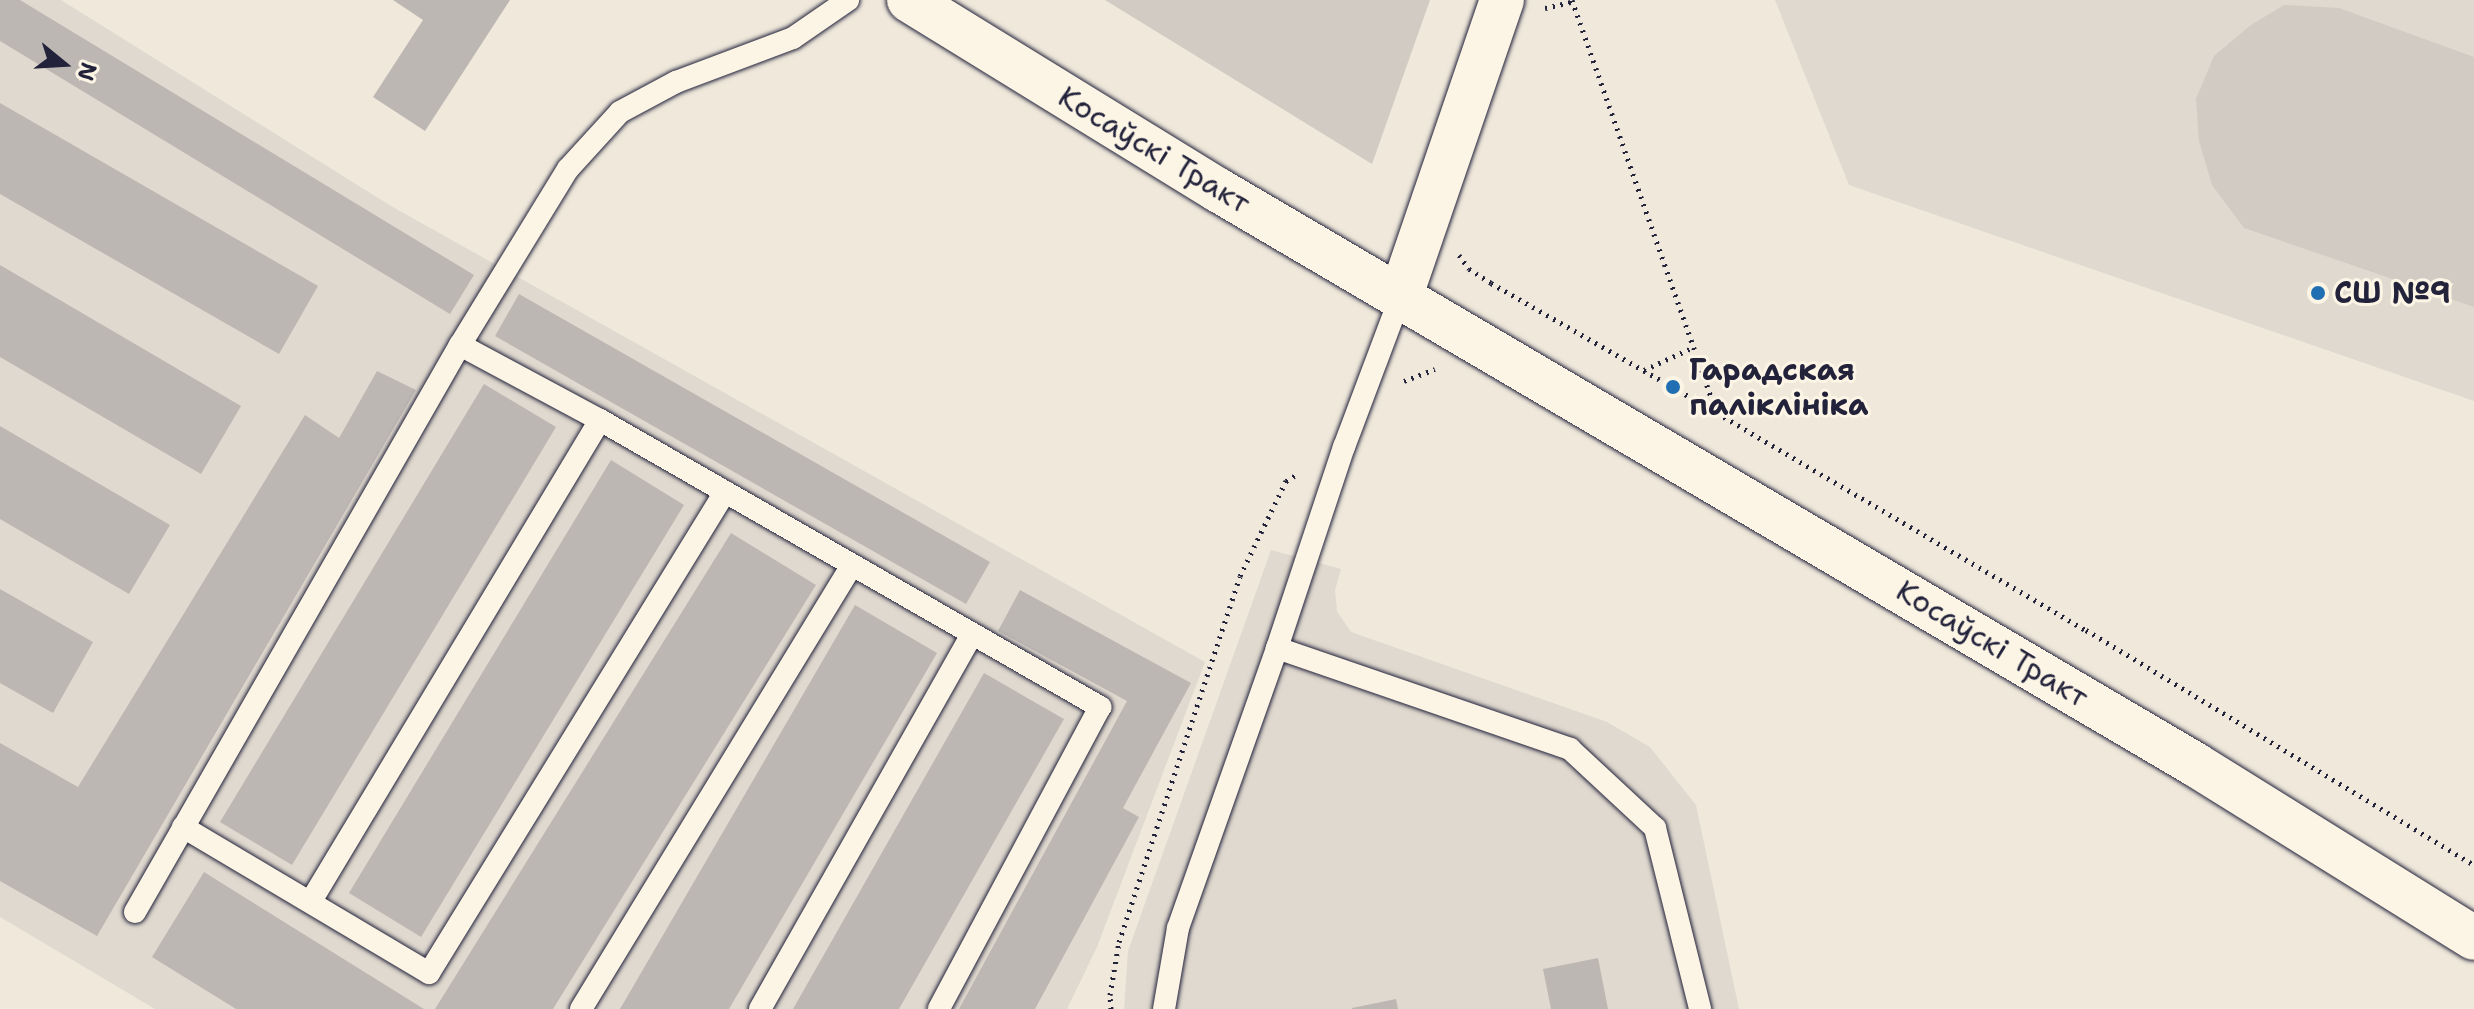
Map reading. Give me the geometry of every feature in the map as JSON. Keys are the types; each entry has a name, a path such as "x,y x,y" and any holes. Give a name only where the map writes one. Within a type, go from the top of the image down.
{"main road":[{"name":"Косаўскі Тракт","path":"909,0 1218,190 2196,765 2474,938"},
{"path":"1401,295 1519,5"}],"lane":[{"path":"135,912 460,345 568,169 620,112 676,82 793,38 848,0"},
{"path":"1164,1009 1178,928 1344,447 1401,295"},
{"path":"460,345 600,420 1100,707 939,1009"},
{"path":"311,901 600,420"},
{"path":"183,827 429,973 725,492"},
{"path":"581,1009 852,565"},
{"path":"760,1009 972,635"},
{"path":"1277,648 1570,749 1655,828 1700,1009"}],"path":[{"path":"1519,5 1572,1 1717,413"},
{"path":"1453,246 1469,269 2086,630 2474,865"},
{"path":"1643,370 1694,347"},
{"path":"1397,393 1405,380 1428,369 1440,369"},
{"path":"1111,1009 1110,995 1119,942 1240,576 1286,481 1344,447"}],"shaded area":[{"path":"0,0 61,0 391,206 1205,662 1097,947 1067,1009 155,1009 0,917"},
{"path":"1105,0 1430,0 1372,164"},
{"name":"СШ №9","path":"1775,0 2474,0 2474,401 1849,185"},
{"path":"2284,5 2339,8 2474,57 2474,307 2244,228 2212,185 2199,141 2196,99 2214,56 2251,25"},
{"path":"1271,550 1341,569 1335,590 1337,611 1351,632 1607,722 1650,747 1696,805 1739,1009 1124,1009 1128,951"}],"building":[{"path":"0,0 20,0 474,275 450,314 0,41"},
{"path":"393,0 510,0 425,131 373,97 423,20"},
{"path":"0,103 318,286 279,354 0,194"},
{"path":"0,265 241,406 201,474 0,357"},
{"path":"519,294 990,562 966,604 495,336"},
{"path":"377,371 416,390 97,936 0,881 0,743 78,787 305,415 339,438"},
{"path":"484,384 556,427 292,865 220,822"},
{"path":"0,426 170,525 129,594 0,519"},
{"path":"611,460 684,505 421,937 349,893"},
{"path":"731,533 816,585 553,1009 435,1009"},
{"path":"0,589 93,642 53,713 0,683"},
{"path":"1020,590 1191,683 1123,808 1139,817 1035,1009 959,1009 1127,701 998,631"},
{"path":"855,605 937,653 729,1009 620,1009"},
{"path":"984,673 1064,719 899,1009 793,1009"},
{"path":"204,872 424,1009 236,1009 152,957"},
{"path":"1598,958 1608,1009 1551,1009 1543,969"},
{"path":"1396,999 1398,1009 1352,1009 1352,1008"}],"place":[{"name":"СШ №9","path":"2318,293"},
{"name":"Гарадская паліклініка","path":"1673,387"}]}
